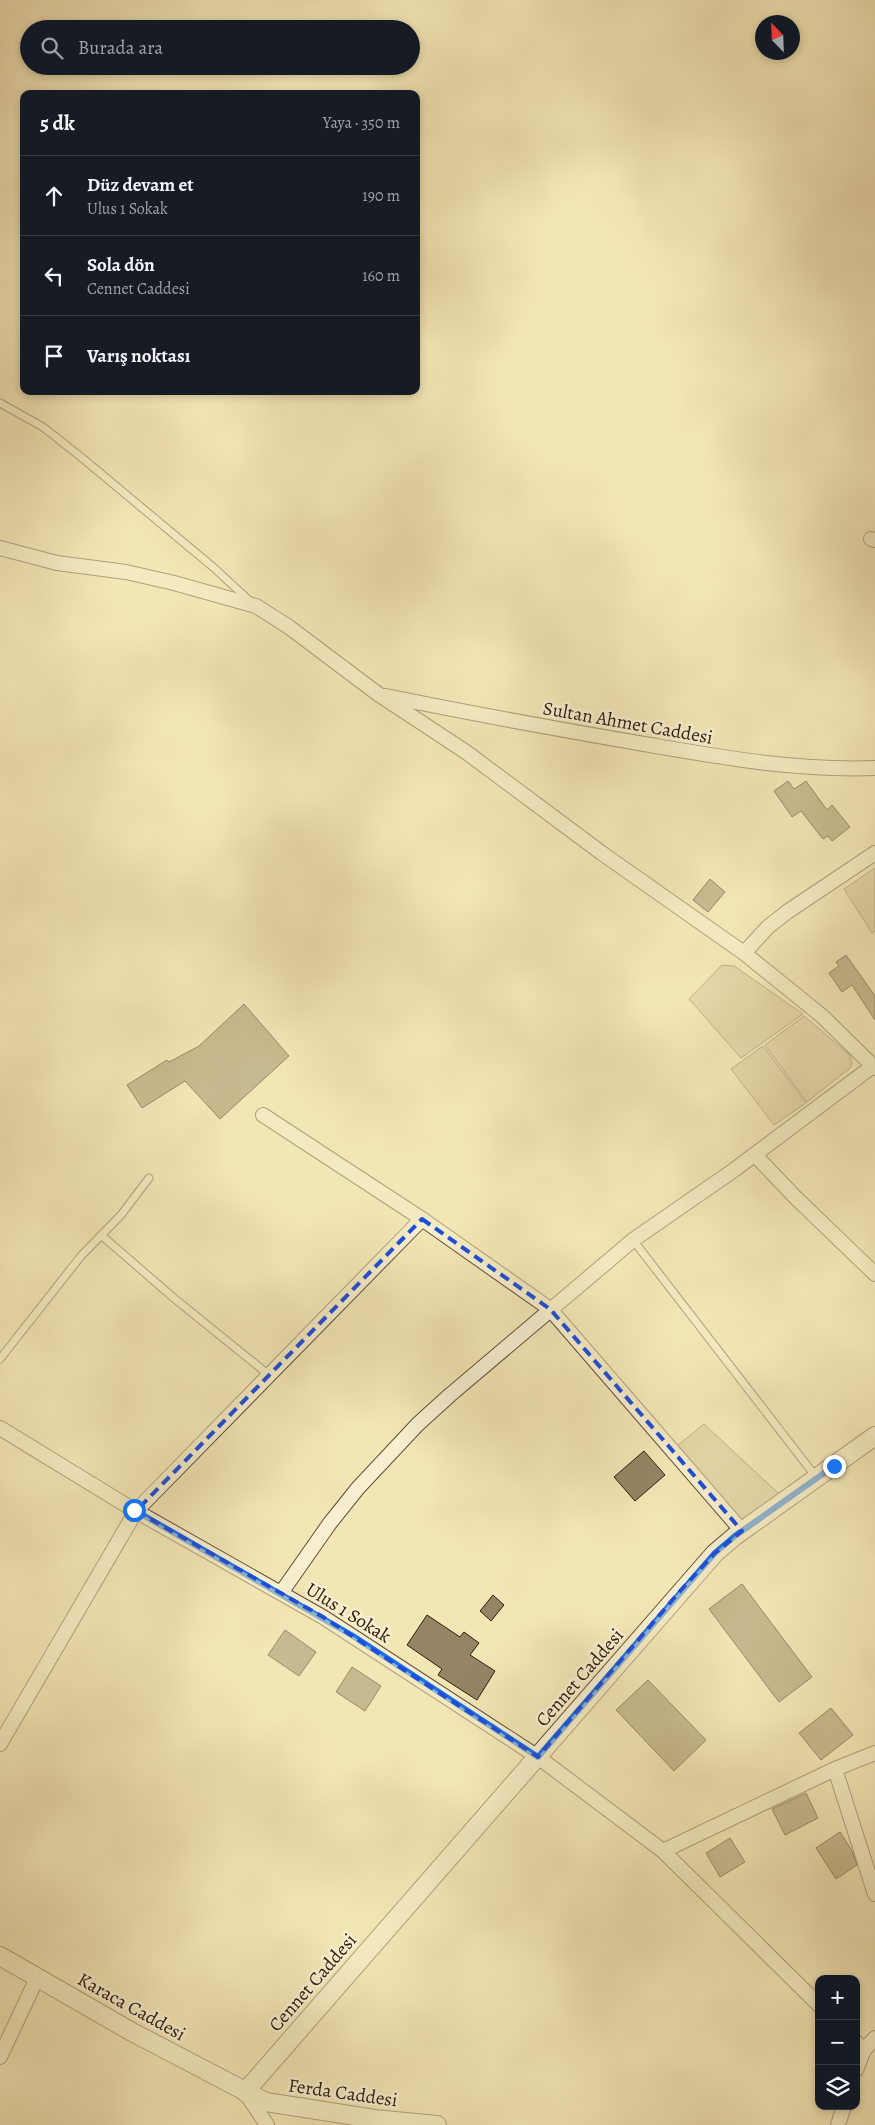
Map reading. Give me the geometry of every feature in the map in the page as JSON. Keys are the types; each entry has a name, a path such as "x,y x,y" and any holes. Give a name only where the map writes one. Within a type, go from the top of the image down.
{"street":[{"path":"0,548 57,563 126,572 256,606 289,627 378,694 466,752 602,854 744,953 822,1016 874,1067 633,1240 450,1395 388,1455 330,1523 281,1593"},
{"name":"Sultan Ahmet Caddesi","path":"378,694 559,730 719,757 834,770 875,768"},
{"path":"744,953 768,927 786,912 875,853"},
{"path":"263,1115 422,1219 550,1309 742,1531"},
{"path":"755,1154 795,1197 875,1274"},
{"path":"0,1744 135,1510 422,1219"},
{"name":"Ulus 1 Sokak","path":"0,1428 135,1510 353,1636 538,1757 663,1851 815,2001"},
{"name":"Cennet Caddesi","path":"245,2092 715,1553 742,1531 875,1436"},
{"path":"663,1851 835,1769 875,1752"},
{"path":"835,1769 875,1894"},
{"name":"Karaca Caddesi","path":"0,1956 132,2032 245,2092"},
{"path":"0,2057 37,1978"},
{"path":"860,2046 875,2038"},
{"path":"245,2092 267,2125"},
{"name":"Ferda Caddesi","path":"245,2092 274,2104 373,2122 437,2125"},
{"path":"838,2125 843,2110"}],"lane":[{"path":"0,403 43,427 81,457 213,567 256,606"},
{"path":"0,1358 81,1256 120,1215 149,1178"},
{"path":"101,1235 175,1299 268,1375"},
{"path":"633,1240 816,1478"}],"highlighted area":[{"path":"422,1219 550,1309 742,1531 715,1553 681,1590 538,1757 323,1617 136,1511"}],"shaded area":[{"path":"875,868 875,931 872,933 844,889"},
{"path":"722,965 734,966 803,1014 741,1058 689,999"},
{"path":"804,1016 850,1055 852,1063 850,1068 807,1102 765,1045"},
{"path":"763,1046 806,1103 774,1125 731,1069"},
{"path":"704,1424 779,1494 741,1521 677,1446"}],"building":[{"path":"788,781 794,789 806,781 827,810 832,805 850,827 832,841 828,836 823,839 801,811 792,817 774,791"},
{"path":"710,879 725,892 708,912 693,900"},
{"path":"846,955 875,996 875,1020 852,985 842,992 829,973 839,966 836,962"},
{"path":"244,1004 289,1056 220,1119 185,1081 142,1108 127,1085 167,1060 169,1062 199,1046"},
{"path":"644,1451 665,1475 635,1501 614,1477"},
{"path":"742,1584 812,1677 779,1702 709,1609"},
{"path":"493,1595 504,1605 491,1621 480,1611"},
{"path":"427,1615 460,1637 464,1632 479,1643 470,1655 495,1671 477,1700 438,1675 442,1669 407,1645"},
{"path":"285,1630 316,1652 299,1676 268,1655"},
{"path":"352,1667 381,1686 365,1711 336,1692"},
{"path":"648,1680 706,1740 674,1771 616,1710"},
{"path":"831,1708 853,1735 821,1760 799,1733"},
{"path":"806,1793 818,1818 785,1835 772,1809"},
{"path":"840,1832 852,1851 857,1865 836,1879 816,1848"},
{"path":"730,1838 745,1862 720,1877 706,1853"}],"route":[{"path":"134,1510 291,1598 353,1636 538,1757 715,1553 735,1536 834,1466"}]}
